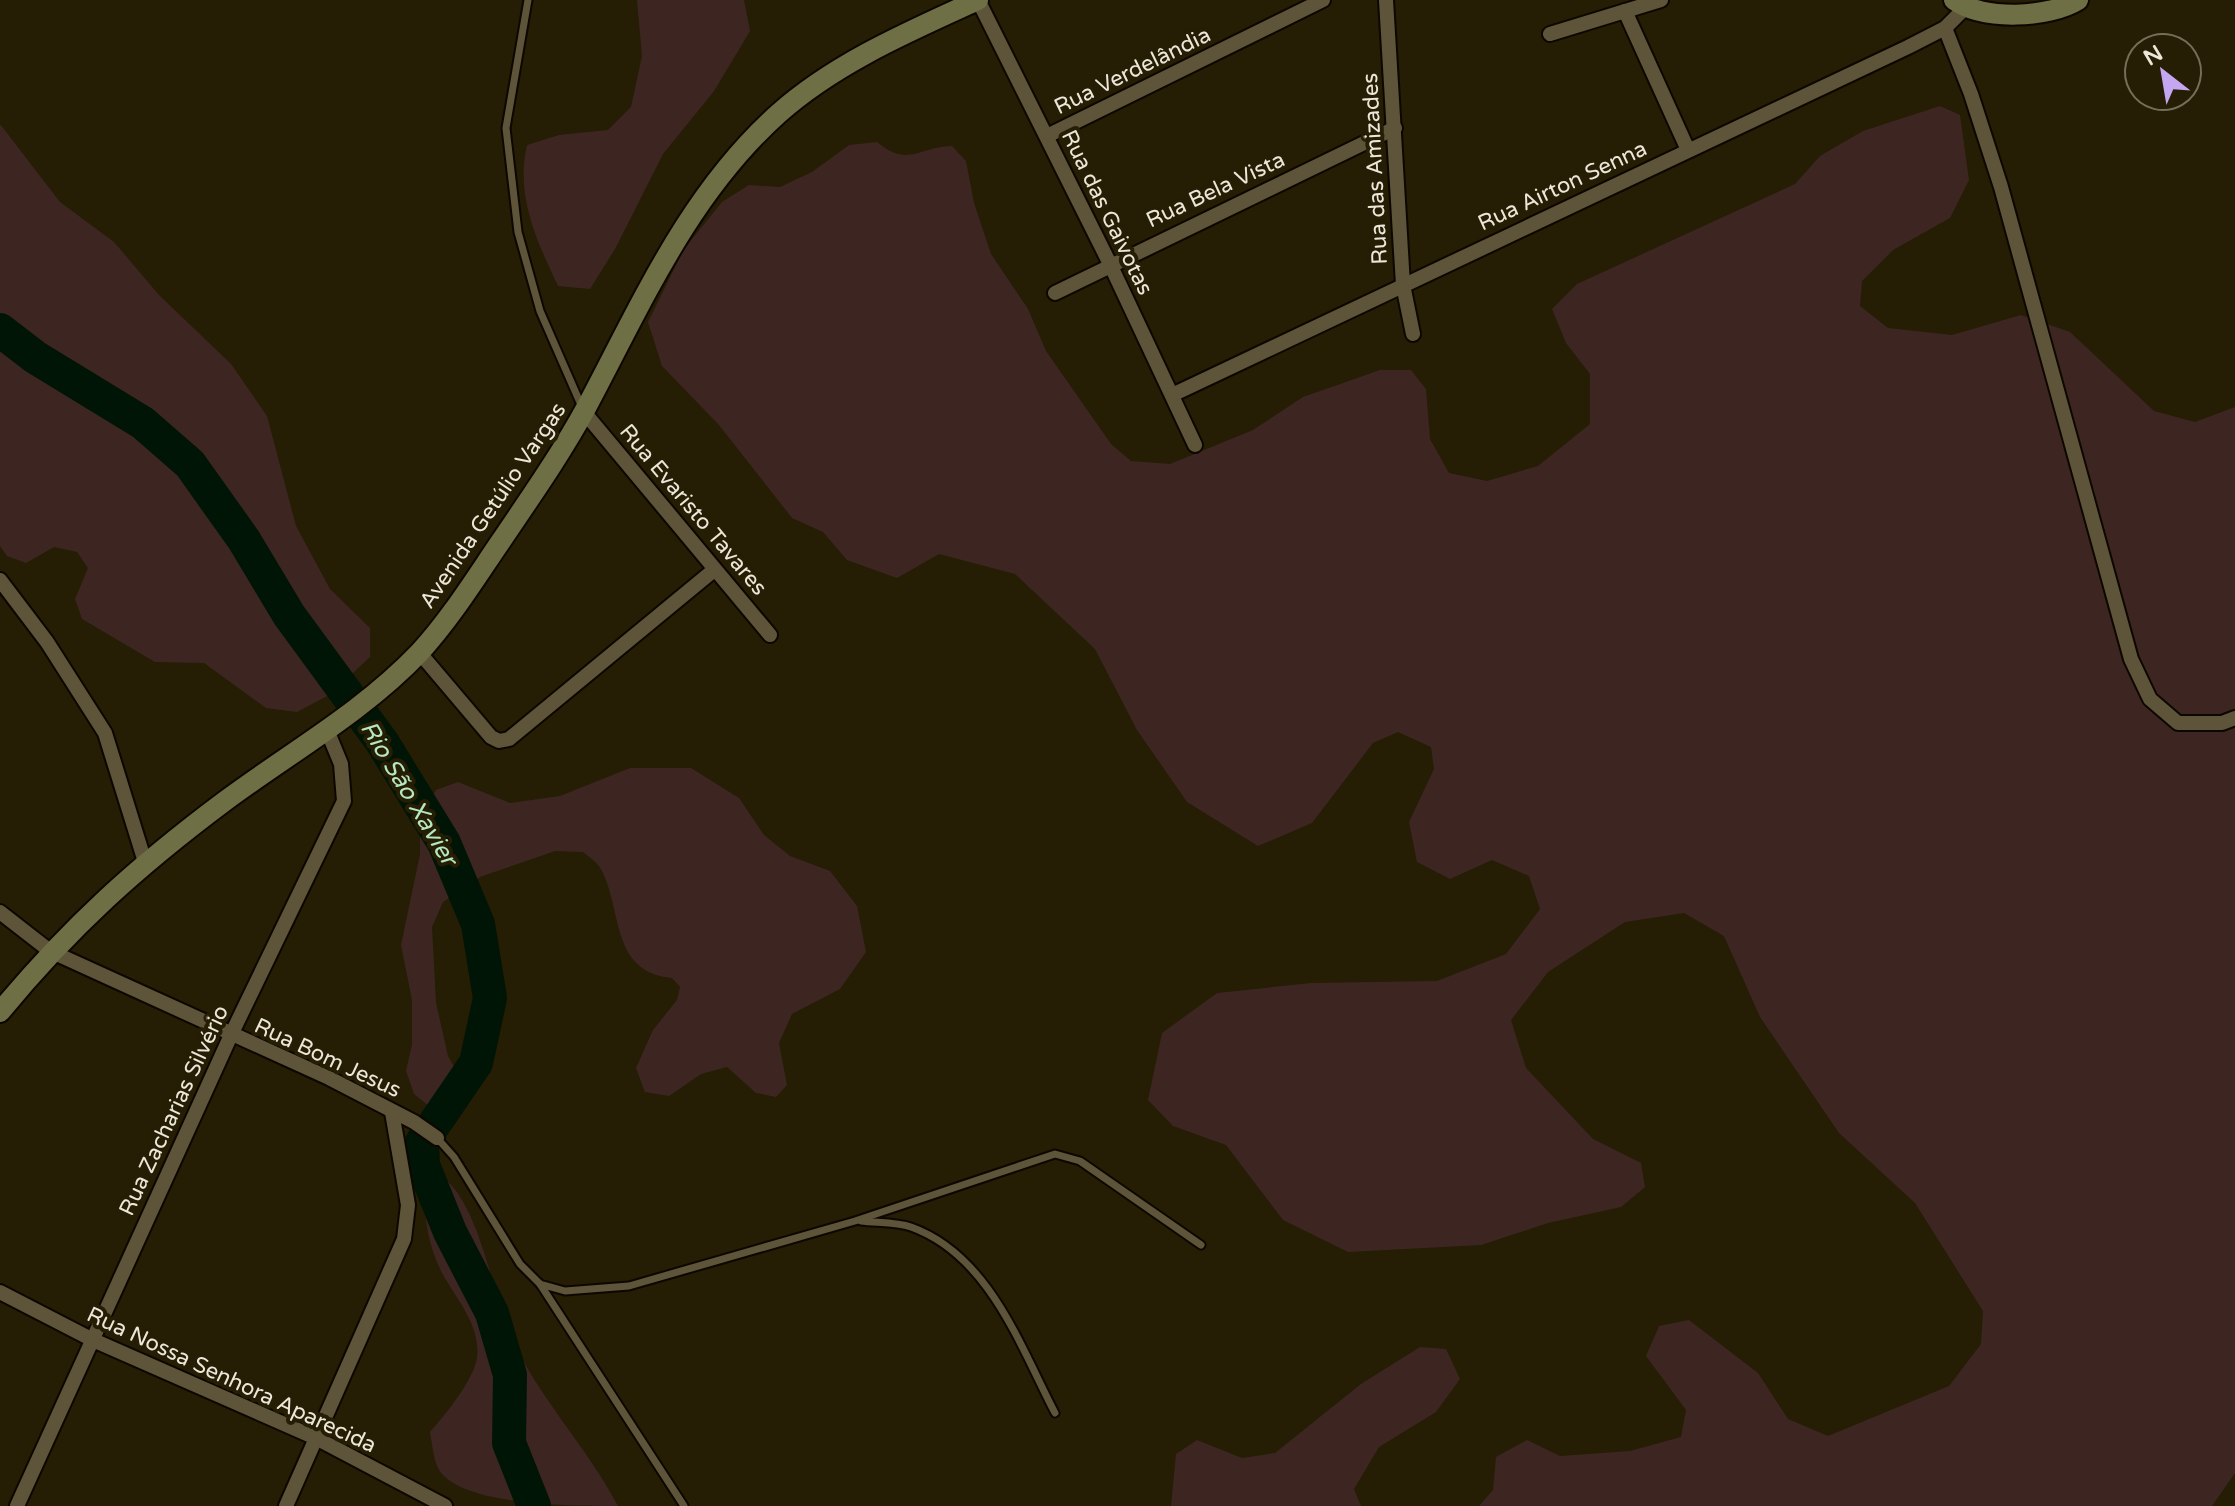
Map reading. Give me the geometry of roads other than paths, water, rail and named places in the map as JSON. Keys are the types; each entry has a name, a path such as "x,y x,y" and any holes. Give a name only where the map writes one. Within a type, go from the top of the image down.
{"street":[{"name":"Avenida Getúlio Vargas","path":"0,1012 50,951 145,862 344,717 419,652 463,597 584,412 675,238 723,173 770,123 839,70 912,30 978,0"},
{"name":"Rua das Gaivotas","path":"978,0 1110,264 1195,445"},
{"name":"Rua Verdelândia","path":"1047,136 1323,0"},
{"name":"Rua das Amizades","path":"1386,0 1403,285 1413,334"},
{"path":"1550,34 1661,0"},
{"path":"1960,4 2005,14 2058,12 2078,0"},
{"name":"Rua Airton Senna","path":"1172,395 1945,28 1960,4"},
{"path":"1625,11 1688,150"},
{"path":"1945,28 2001,187 2131,659 2150,699 2178,723 2222,723 2235,718"},
{"name":"Rua Bela Vista","path":"1055,293 1395,128"},
{"name":"Rua Evaristo Tavares","path":"584,412 770,635"},
{"path":"419,652 491,737 499,741 509,739 714,570"},
{"path":"0,580 47,642 105,733 145,862"},
{"name":"Rua Zacharias Silvério","path":"17,1506 231,1035 344,801 341,764 327,730"},
{"name":"Rua Bom Jesus","path":"0,912 50,951 329,1078 414,1122 437,1138"},
{"path":"286,1506 404,1239 408,1205 392,1112"},
{"name":"Rua Nossa Senhora Aparecida","path":"0,1292 93,1340 316,1438 445,1506"}],"lane":[{"path":"528,0 506,128 518,232 540,311 584,412"},
{"path":"437,1138 454,1157 520,1264 540,1284 684,1506"},
{"path":"540,1284 565,1291 629,1286 855,1221 1055,1154 1080,1161 1201,1245"},
{"path":"855,1221 909,1226 953,1249 994,1296 1055,1413"}],"waterway":[{"name":"Rio São Xavier","path":"0,330 35,357 143,423 190,464 244,540 289,615 382,742 444,843 478,924 490,998 476,1063 422,1142 423,1165 450,1232 492,1313 510,1375 509,1443 534,1506"}]}
